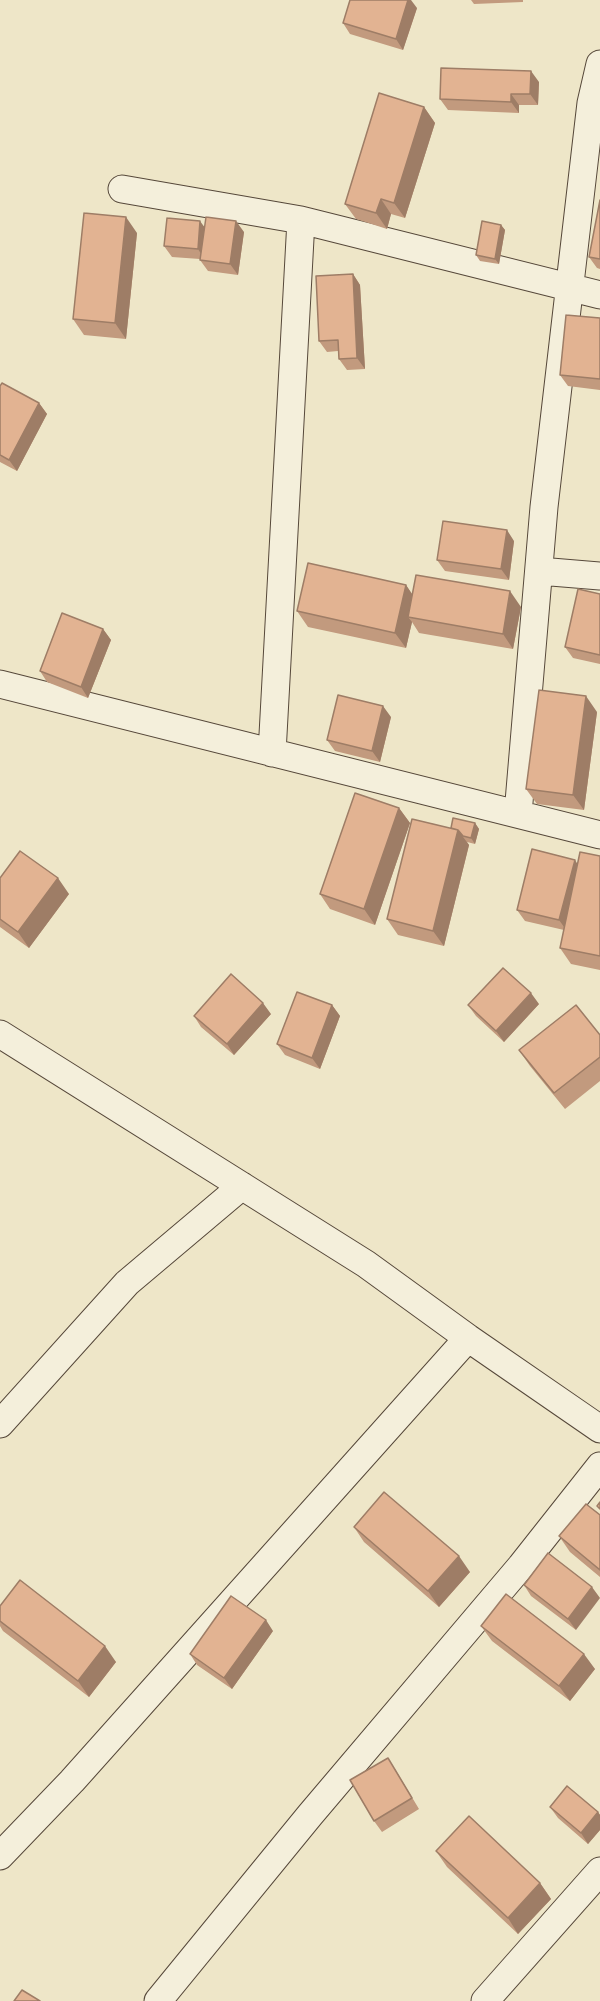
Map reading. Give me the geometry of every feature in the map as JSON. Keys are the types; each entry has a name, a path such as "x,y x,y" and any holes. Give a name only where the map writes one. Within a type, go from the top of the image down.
{"street":[{"path":"518,814 546,485 591,103 600,64"},
{"path":"122,189 301,220 600,295"},
{"path":"272,753 301,220"},
{"path":"539,571 600,576"},
{"path":"0,684 600,835"},
{"path":"0,1034 366,1264 600,1429"},
{"path":"0,1424 127,1283 242,1186"},
{"path":"0,1856 72,1781 468,1338"},
{"path":"158,2001 310,1815 521,1566 600,1466"},
{"path":"485,2001 600,1871"}],"building":[{"path":"350,0 408,0 396,39 343,23"},
{"path":"441,68 531,71 530,94 511,94 511,102 440,99"},
{"path":"379,93 424,107 394,203 381,199 376,213 345,204"},
{"path":"600,200 600,259 589,257"},
{"path":"84,213 126,217 115,323 73,319"},
{"path":"206,217 236,221 230,264 200,260"},
{"path":"167,218 200,221 198,249 164,246"},
{"path":"482,221 501,225 495,259 476,255"},
{"path":"353,274 357,358 339,359 338,340 319,341 316,276"},
{"path":"566,315 600,318 600,379 560,375"},
{"path":"2,383 39,403 9,460 0,455 0,386"},
{"path":"443,521 507,530 501,569 437,560"},
{"path":"308,563 406,585 395,633 297,611"},
{"path":"416,575 510,591 503,634 408,617"},
{"path":"578,589 600,594 600,655 565,647"},
{"path":"62,613 103,629 81,687 40,671"},
{"path":"539,690 586,696 573,795 526,789"},
{"path":"338,695 383,706 372,751 327,740"},
{"path":"355,793 399,808 364,909 320,894"},
{"path":"453,818 475,823 471,838 451,828"},
{"path":"412,819 458,830 433,931 387,919"},
{"path":"532,849 575,860 559,920 517,910"},
{"path":"20,851 58,878 18,932 0,919 0,878"},
{"path":"580,852 600,856 600,956 560,948"},
{"path":"503,968 531,993 496,1031 468,1005"},
{"path":"231,974 263,1003 227,1044 194,1016"},
{"path":"297,992 332,1005 312,1058 277,1044"},
{"path":"576,1005 600,1035 600,1057 554,1093 519,1050"},
{"path":"384,1492 459,1556 428,1591 354,1527"},
{"path":"586,1504 600,1515 600,1570 559,1536"},
{"path":"548,1553 592,1587 568,1619 524,1585"},
{"path":"20,1580 105,1646 78,1681 0,1621 0,1606"},
{"path":"506,1594 584,1654 559,1686 481,1626"},
{"path":"231,1596 266,1620 224,1678 190,1654"},
{"path":"388,1758 412,1798 374,1821 350,1780"},
{"path":"567,1786 598,1812 581,1833 550,1807"},
{"path":"469,1816 540,1883 508,1918 436,1851"},
{"path":"22,1990 40,2001 14,2001"}]}
